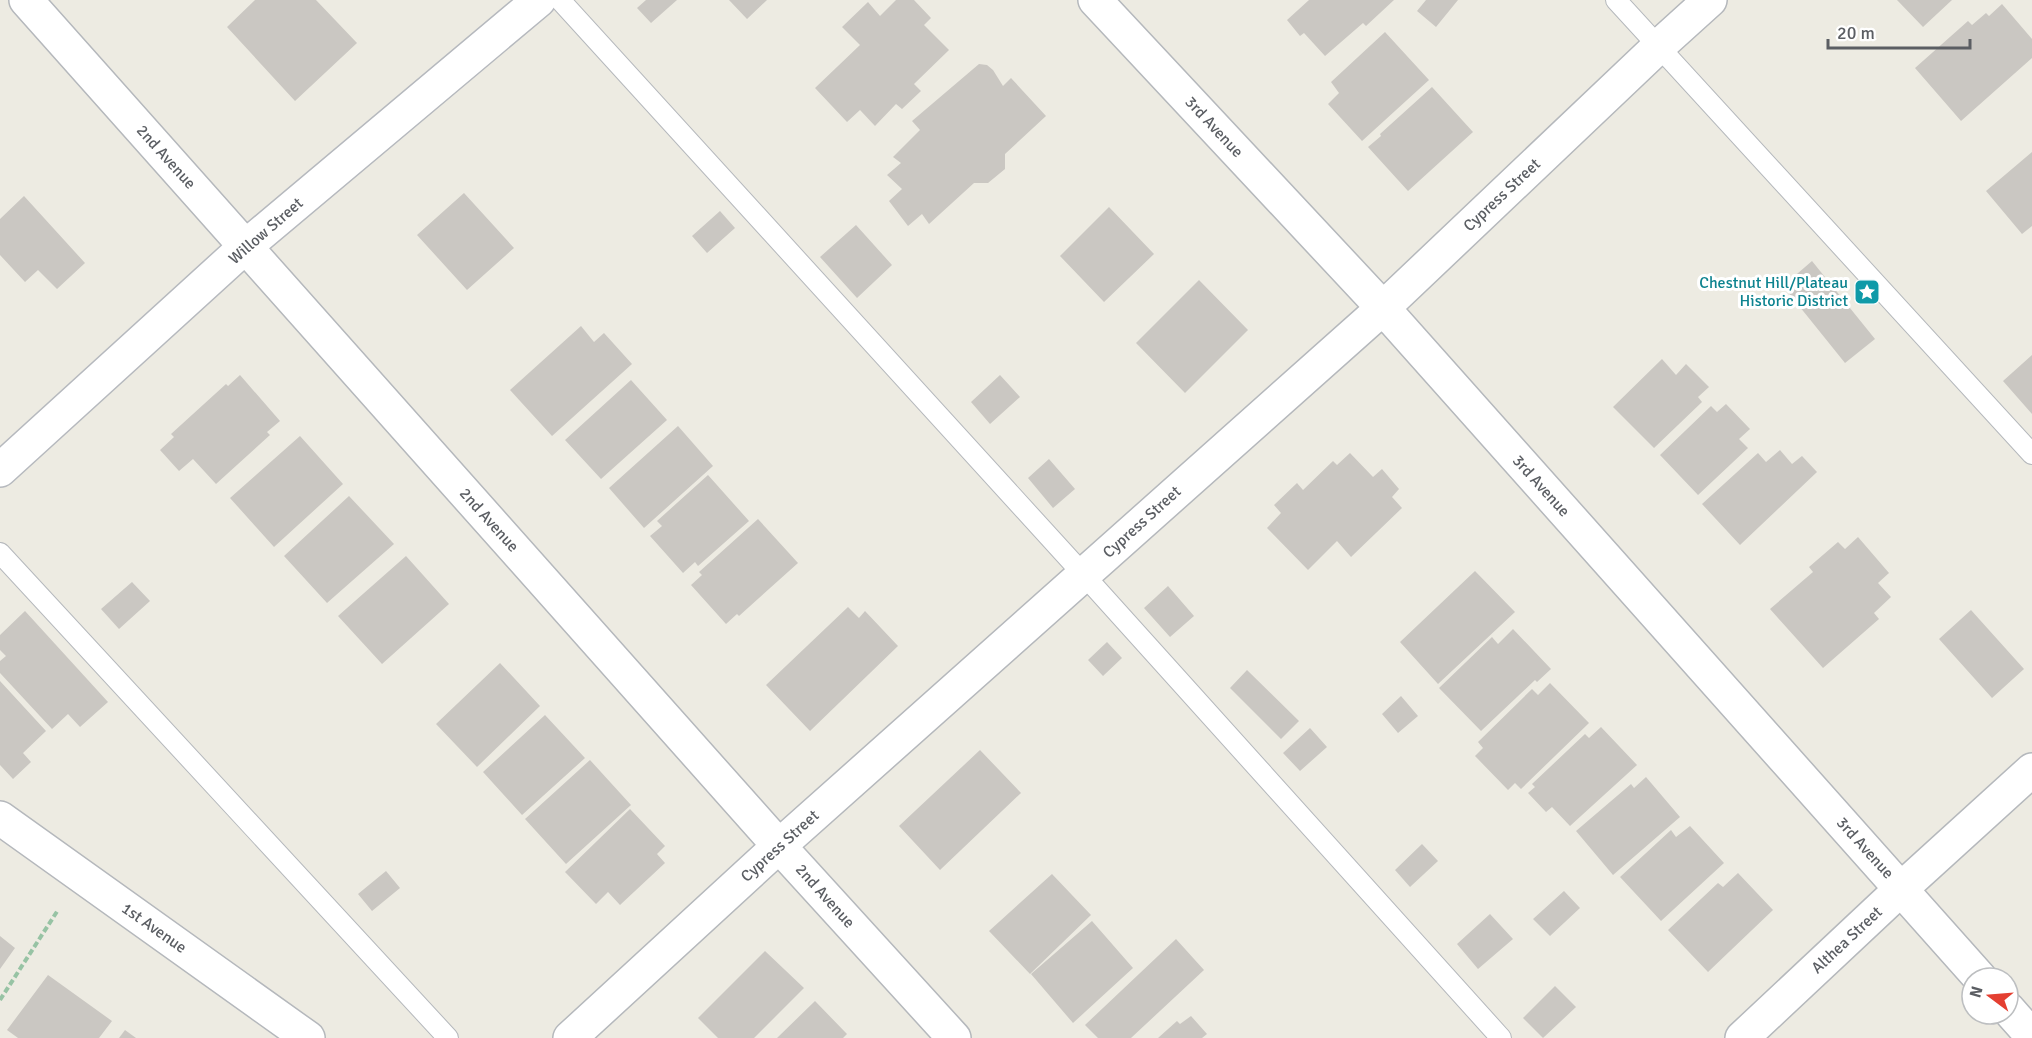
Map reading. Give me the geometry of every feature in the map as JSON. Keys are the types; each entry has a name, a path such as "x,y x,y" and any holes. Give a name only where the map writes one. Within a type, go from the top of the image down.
{"street":[{"name":"2nd Avenue","path":"26,0 779,846 954,1038"},
{"name":"Willow Street","path":"0,470 245,247 539,0"},
{"name":"3rd Avenue","path":"1095,0 1383,308 1969,966"},
{"name":"Cypress Street","path":"570,1038 779,846 1383,308 1710,0"},
{"name":"Althea Street","path":"1742,1038 1901,888 2032,770"},
{"name":"1st Avenue","path":"0,818 308,1038"},
{"path":"2020,1022 2032,1036"}],"lane":[{"path":"560,0 1083,574 1501,1038"},
{"path":"1616,0 2032,454"},
{"path":"0,553 448,1038"}],"path":[{"path":"0,1000 80,876"}],"building":[{"path":"255,0 316,0 357,43 295,101 227,27"},
{"path":"646,0 677,0 651,23 637,8"},
{"path":"729,0 767,0 747,19"},
{"path":"896,0 914,0 931,18 924,25 949,50 914,84 921,91 902,109 896,104 875,126 860,110 847,122 815,88 860,45 842,27 868,2 880,16"},
{"path":"1309,0 1394,0 1366,26 1363,23 1325,56 1304,33 1300,36 1287,20"},
{"path":"1426,0 1458,0 1436,27 1417,11"},
{"path":"1897,0 1952,0 1923,27"},
{"path":"2002,4 2032,39 2032,58 1961,121 1915,68 1968,21 1972,25 1986,13 1989,16"},
{"path":"1385,32 1429,80 1362,141 1328,104 1339,93 1331,82"},
{"path":"979,64 987,65 993,70 1003,86 1011,78 1046,116 1005,154 1005,169 988,183 974,183 929,224 922,214 908,226 889,201 902,189 887,175 901,163 893,157 920,130 912,121"},
{"path":"1432,87 1473,132 1408,191 1368,147"},
{"path":"2032,152 2032,226 2022,234 1986,191"},
{"path":"464,193 514,248 467,290 417,235"},
{"path":"24,196 85,263 57,289 38,270 25,282 0,255 0,219"},
{"path":"1109,207 1154,254 1104,302 1060,256"},
{"path":"720,211 735,228 707,253 692,236"},
{"path":"856,225 892,265 857,298 820,257"},
{"path":"1812,261 1875,339 1845,363 1783,286"},
{"path":"1199,280 1248,330 1185,393 1136,343"},
{"path":"581,326 594,342 604,333 632,364 552,436 510,390"},
{"path":"2032,355 2032,414 2003,381"},
{"path":"1662,359 1676,375 1686,364 1709,387 1698,397 1702,402 1654,448 1613,407"},
{"path":"240,375 280,421 267,432 270,435 216,484 193,459 179,471 160,450 174,437 171,434 226,384 228,386"},
{"path":"1000,375 1020,397 990,424 971,402"},
{"path":"631,380 667,420 601,479 565,440"},
{"path":"1726,404 1750,429 1739,439 1748,448 1698,495 1660,455 1711,406 1717,412"},
{"path":"678,426 713,466 644,528 609,488"},
{"path":"300,436 343,484 274,547 230,498"},
{"path":"1780,450 1792,464 1802,456 1817,472 1740,545 1702,504 1758,453 1766,462"},
{"path":"1350,453 1373,477 1382,469 1399,489 1392,497 1402,508 1351,557 1337,541 1308,570 1267,528 1281,513 1274,505 1297,483 1303,490 1333,461 1337,465"},
{"path":"1049,459 1075,489 1053,508 1028,478"},
{"path":"708,475 749,521 698,566 695,562 683,573 650,536 662,526 657,521"},
{"path":"349,496 394,544 327,603 284,556"},
{"path":"758,519 798,563 739,616 737,614 726,624 691,585 702,575 699,572"},
{"path":"1858,537 1889,573 1878,583 1891,597 1874,613 1879,619 1823,668 1770,609 1813,572 1809,567 1838,542 1845,549"},
{"path":"406,556 449,604 382,664 338,616"},
{"path":"1475,571 1515,612 1438,684 1400,642"},
{"path":"132,582 150,601 119,629 101,609"},
{"path":"1168,586 1194,616 1170,637 1144,608"},
{"path":"848,607 859,618 865,611 898,646 810,731 766,685"},
{"path":"1971,610 2024,669 1992,698 1939,639"},
{"path":"25,611 108,702 80,727 68,714 52,729 0,673 0,661 6,656 0,650 0,635"},
{"path":"1513,629 1551,669 1537,682 1535,680 1481,731 1439,688 1492,637 1498,644"},
{"path":"1107,642 1122,658 1103,676 1088,660"},
{"path":"500,663 540,706 477,767 436,724"},
{"path":"1247,670 1299,721 1281,739 1230,688"},
{"path":"0,681 46,731 23,753 31,762 13,779 0,765"},
{"path":"1550,683 1589,723 1521,789 1515,783 1508,790 1475,756 1483,748 1478,742 1532,689 1538,695"},
{"path":"1401,696 1418,716 1398,733 1382,714"},
{"path":"545,715 585,758 522,815 483,772"},
{"path":"1601,727 1637,765 1570,826 1552,807 1546,812 1528,793 1535,787 1532,784 1585,734 1589,738"},
{"path":"1310,728 1327,747 1300,771 1283,753"},
{"path":"980,750 1021,793 940,870 899,826"},
{"path":"590,760 631,805 566,864 525,819"},
{"path":"1646,777 1680,817 1613,875 1576,831 1631,784 1634,788"},
{"path":"630,809 665,846 657,854 665,863 620,905 608,892 596,904 565,872"},
{"path":"1690,826 1724,863 1661,921 1620,877 1671,830 1676,837"},
{"path":"1422,844 1438,861 1410,887 1395,870"},
{"path":"386,871 400,888 372,911 358,894"},
{"path":"1738,873 1773,910 1708,972 1668,930 1718,883 1723,887"},
{"path":"1052,874 1091,915 1030,974 989,931"},
{"path":"1564,891 1580,908 1550,936 1533,919"},
{"path":"1490,914 1513,939 1478,969 1457,944"},
{"path":"1092,921 1133,968 1073,1023 1031,974"},
{"path":"0,936 15,948 0,969"},
{"path":"1176,939 1204,970 1131,1038 1098,1038 1085,1025"},
{"path":"765,951 804,988 754,1038 718,1038 698,1018"},
{"path":"48,975 112,1021 99,1038 18,1038 7,1030"},
{"path":"1555,986 1576,1007 1543,1038 1523,1018"},
{"path":"815,1001 847,1034 843,1038 777,1038"},
{"path":"1191,1016 1207,1034 1202,1038 1158,1038 1177,1021 1180,1024"},
{"path":"125,1030 136,1038 119,1038"}],"place":[{"name":"Chestnut Hill/Plateau Historic District","path":"1867,292"}]}
